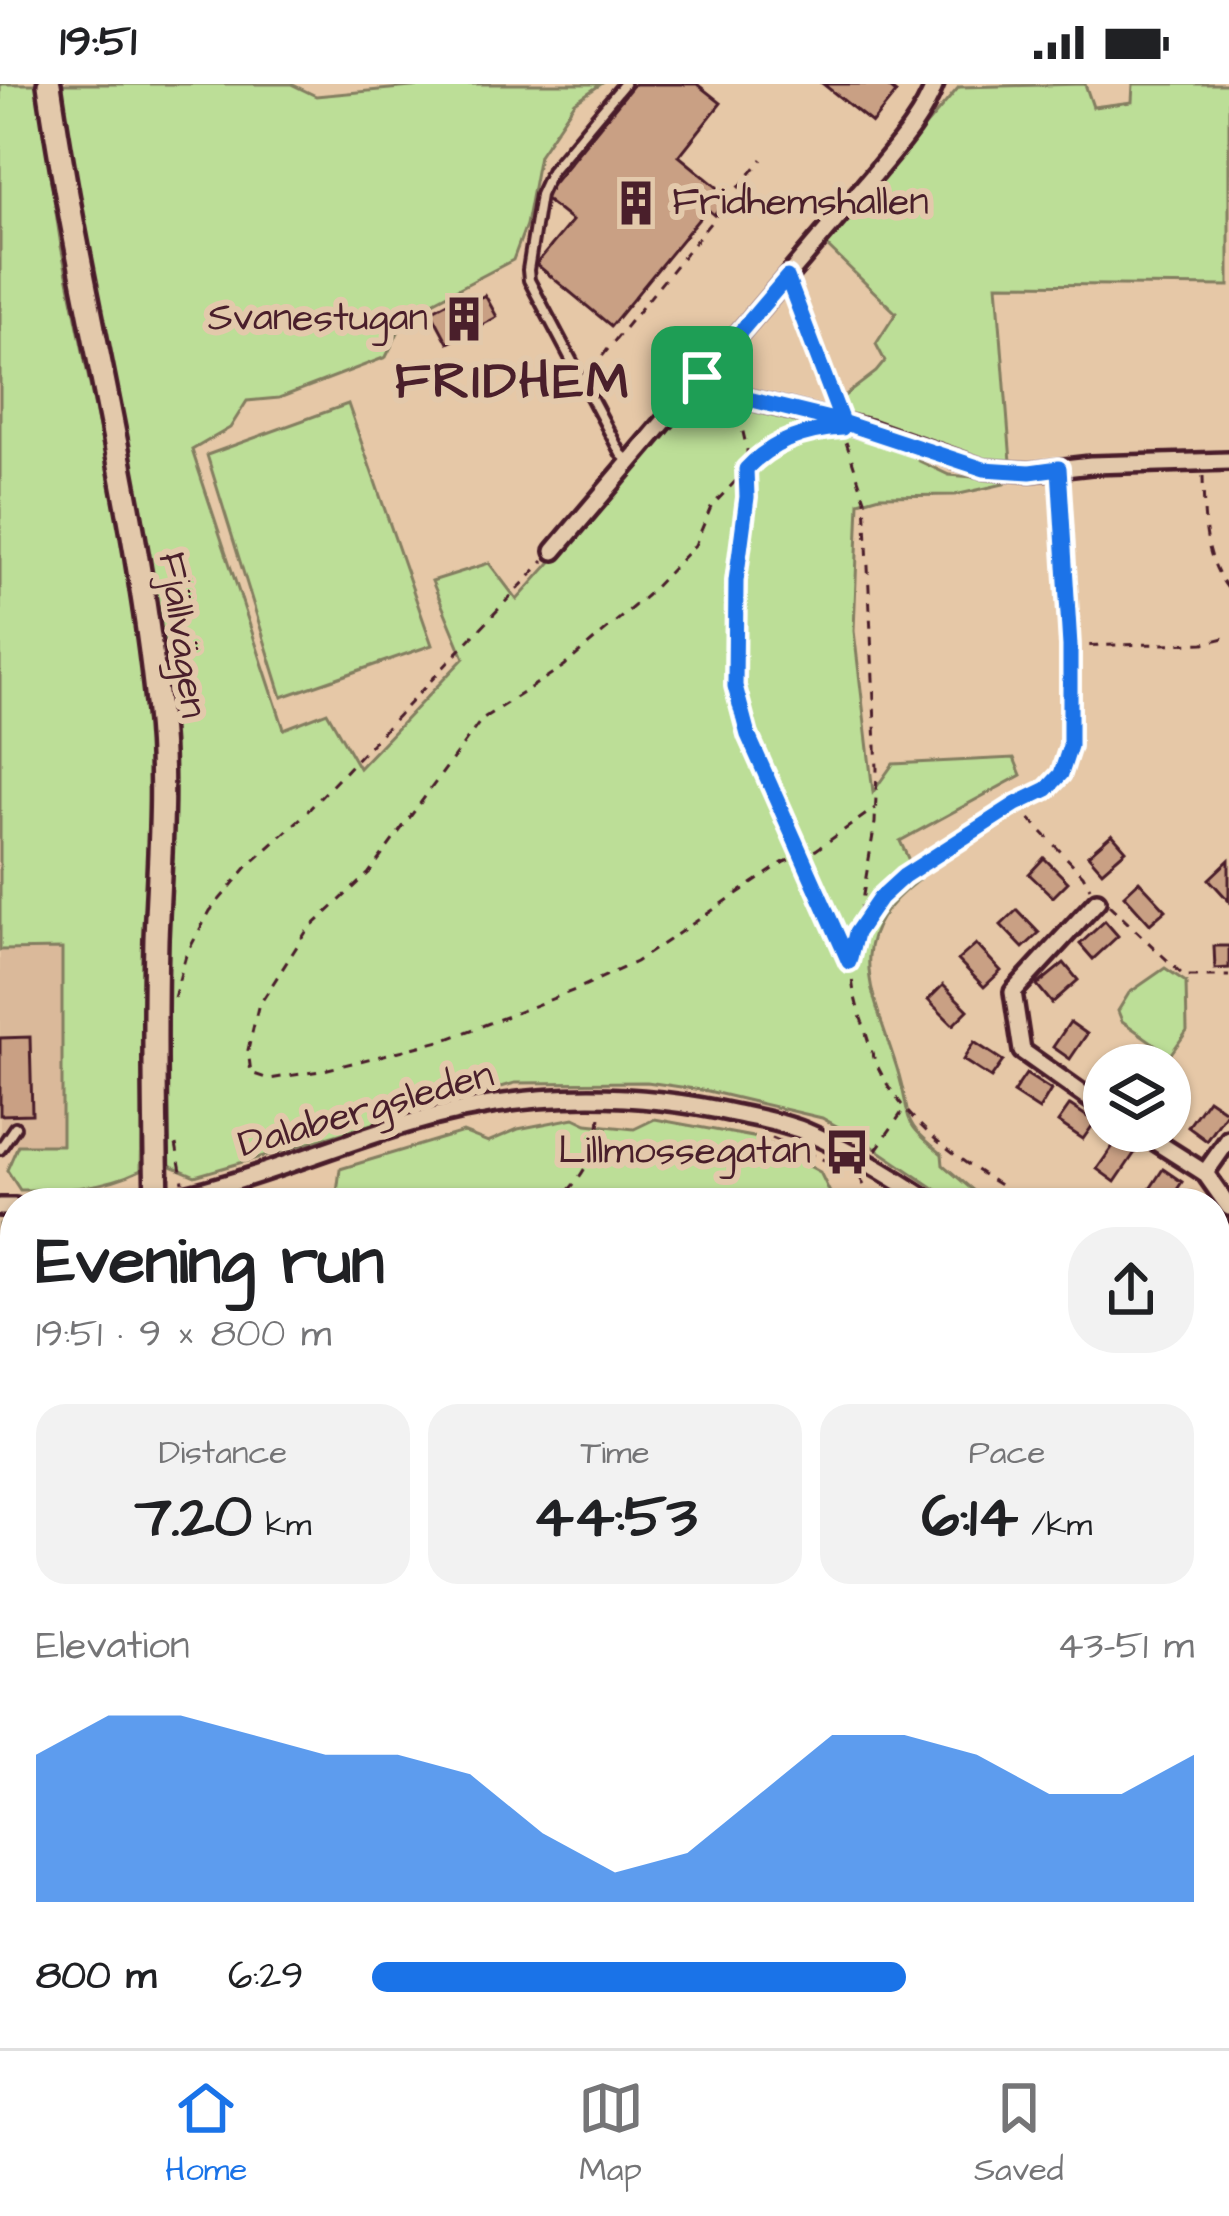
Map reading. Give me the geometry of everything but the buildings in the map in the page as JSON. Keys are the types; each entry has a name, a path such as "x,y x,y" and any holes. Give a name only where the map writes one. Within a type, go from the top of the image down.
{"street":[{"name":"Fjällvägen","path":"49,84 87,311 133,536 158,711 162,758 153,1188"},
{"path":"554,551 910,131 935,84"},
{"path":"702,377 736,396 842,422 984,469 1030,472 1229,461"},
{"path":"1083,1094 1022,1051 1012,992 1096,901"},
{"name":"Dalabergsleden","path":"208,1188 408,1124 505,1102 560,1097 674,1101 789,1126 902,1188"},
{"path":"1205,1173 1229,1138"},
{"path":"1172,1152 1205,1173 1215,1188"}],"lane":[{"path":"624,84 551,171 540,195 528,270 580,379 630,462"},
{"path":"0,1149 15,1126"}],"path":[{"path":"580,379 608,351 762,159"},
{"path":"787,277 842,422 865,499 877,769 875,808 849,962"},
{"path":"738,412 747,450 747,497 736,581 735,686 748,735 849,962 858,1011 879,1070 905,1108 936,1140 1008,1188"},
{"path":"813,430 783,441 746,469 710,507 695,545 647,595 564,666 482,719 369,873 306,932 258,1007 248,1050 251,1073 269,1079 320,1071 448,1039 575,990 636,962 784,862 816,850 875,808"},
{"path":"1202,462 1205,537 1214,571 1229,590"},
{"path":"856,933 880,898 904,876 1047,789 1061,774 1070,746 1070,646 1059,468"},
{"path":"172,1007 186,955 209,911 554,551"},
{"path":"1070,646 1204,643 1229,637"},
{"path":"1016,804 1083,875 1096,901 1111,905 1184,976 1229,976"},
{"path":"868,1188 863,1169 905,1108"},
{"path":"567,1188 590,1158 600,1128 599,1110"},
{"path":"762,1134 863,1169"},
{"path":"175,1138 183,1188"}],"shaded area":[{"path":"62,948 62,1146 0,1144 0,950"}],"green space":[{"path":"0,84 37,84 61,246 121,533 146,707 150,761 141,1170 97,1185 19,1188 7,1170 18,1145 62,1145 62,949 0,950"},
{"path":"59,84 291,84 316,96 443,84 601,84 575,102 539,155 526,225 513,260 406,316 386,357 279,398 247,401 230,428 192,450 284,729 327,712 359,768 464,658 432,581 489,563 517,600 693,402 713,396 731,402 732,389 826,410 876,372 885,361 876,344 896,313 825,244 959,87 1085,84 1093,107 1132,102 1133,84 1229,84 1229,286 997,284 1011,462 917,460 949,475 998,479 1004,484 955,495 880,496 859,502 854,631 873,792 893,764 1014,758 1021,775 900,841 918,880 893,903 877,926 870,948 873,995 910,1120 942,1154 943,1165 970,1188 934,1188 822,1118 647,1082 515,1083 195,1176 169,1165 163,1111 170,762 82,248"},
{"path":"348,404 432,645 282,697 207,455"},
{"path":"1165,968 1186,982 1187,1031 1178,1044 1154,1044 1122,1021 1118,1011 1129,993"},
{"path":"574,1118 634,1129 655,1119 758,1138 820,1172 828,1188 338,1188 340,1169 463,1132 488,1142 518,1129"}],"place":[{"name":"Fridhemshallen","path":"636,203"},
{"name":"Svanestugan","path":"464,319"},
{"name":"Lillmossegatan","path":"847,1152"}],"district":[{"name":"FRIDHEM","path":"513,382"}],"route":[{"path":"702,377 736,396 842,422 842,428 813,430 783,441 746,469 733,644 735,686 748,735 849,962 856,933 880,898 904,876 1047,789 1061,774 1070,746 1070,646 1059,468 1030,472 984,469 842,422 787,277 702,377"}]}
